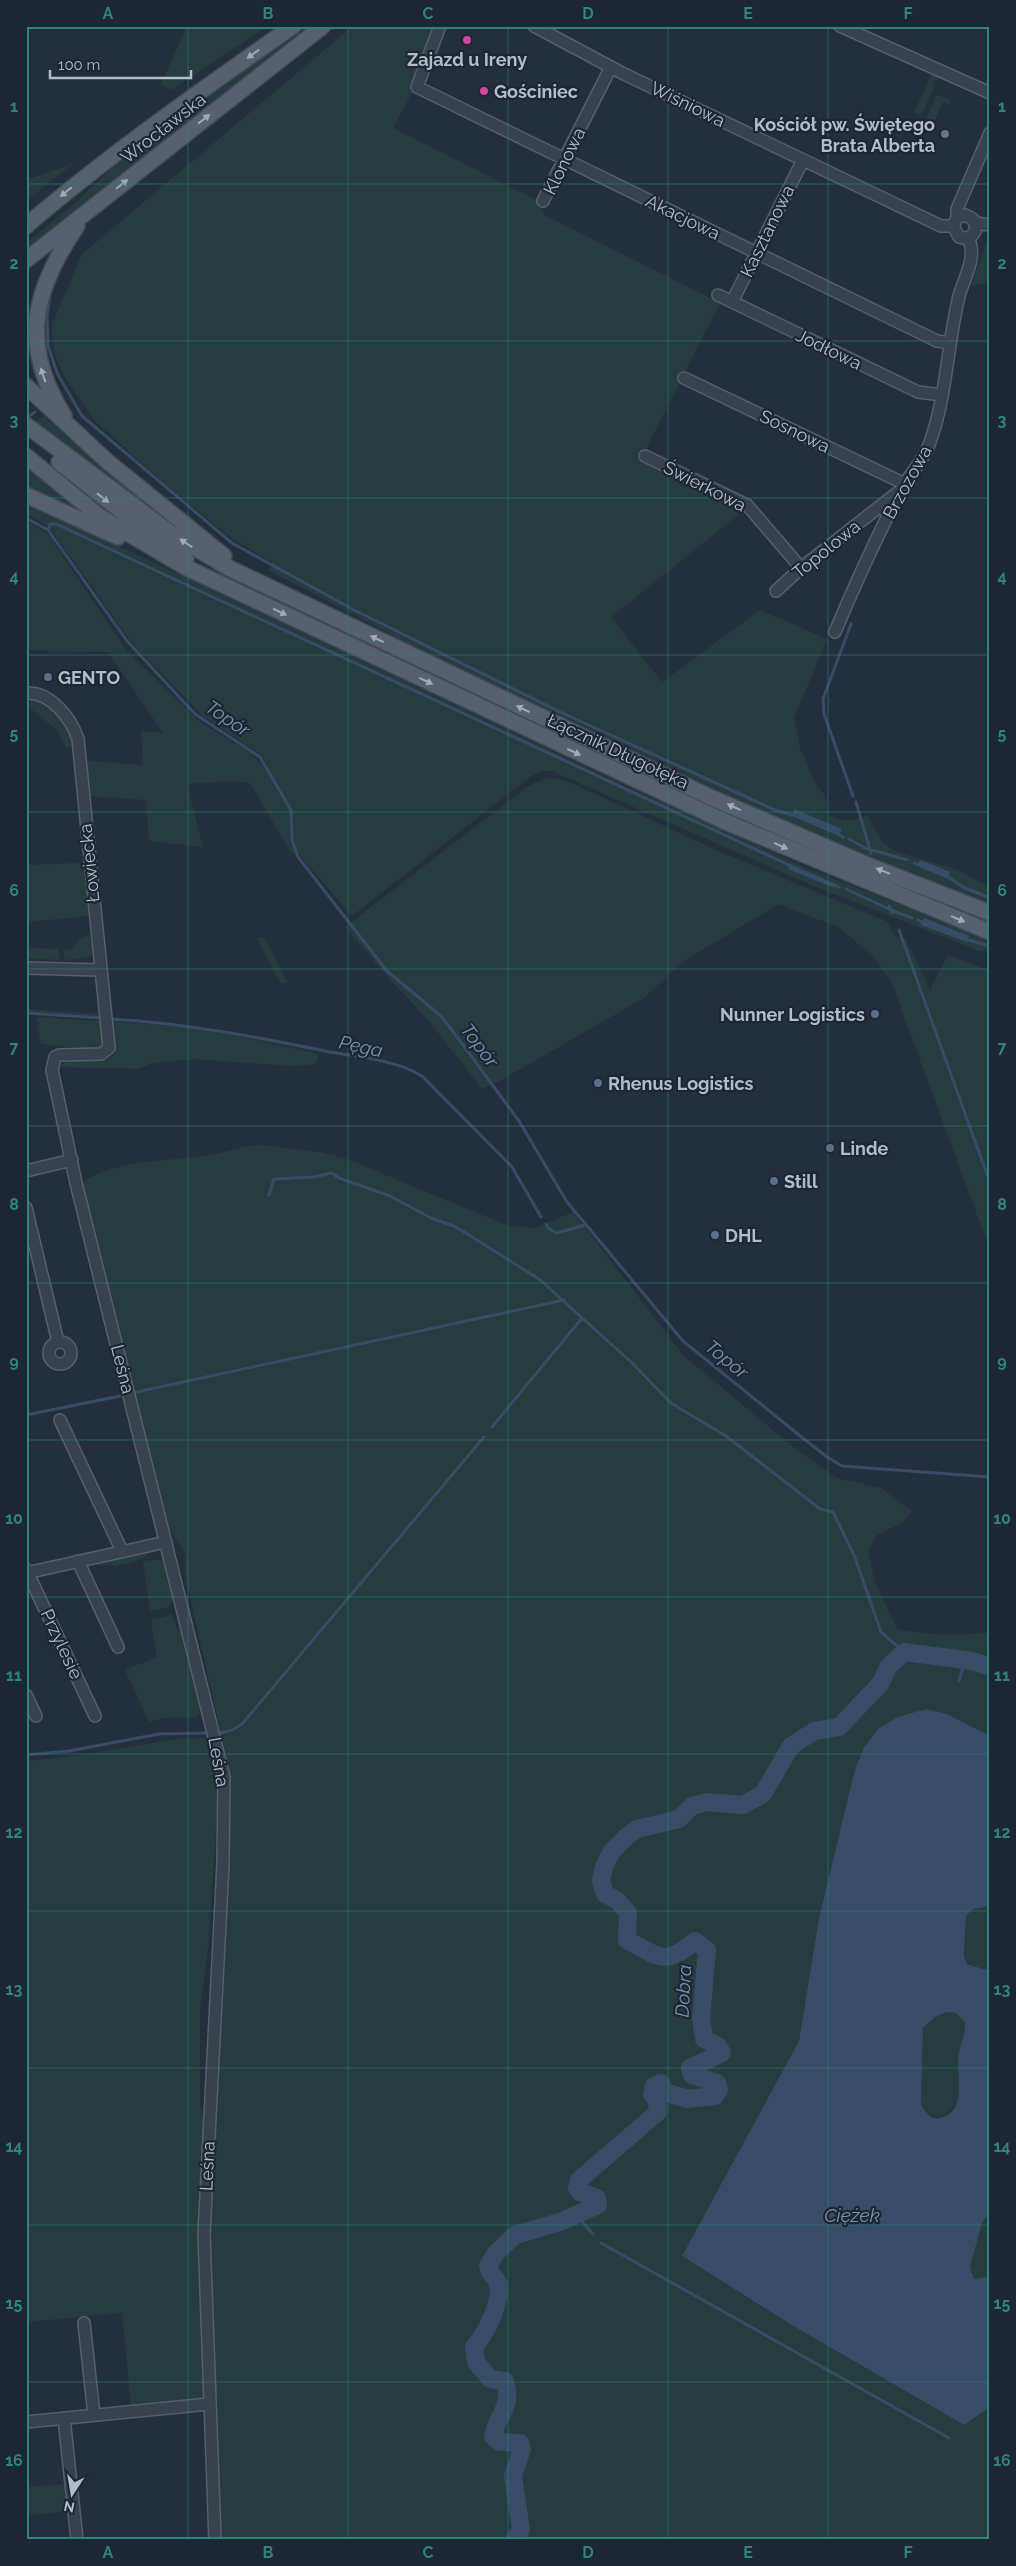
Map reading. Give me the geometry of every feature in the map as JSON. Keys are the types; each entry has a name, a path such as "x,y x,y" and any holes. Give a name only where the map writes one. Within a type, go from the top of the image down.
{"main road":[{"name":"Wrocławska","path":"26,226 109,157 160,118 293,26"},
{"name":"Wrocławska","path":"26,260 323,26"},
{"path":"75,433 46,382 40,365 37,331 40,299 48,275 84,215"},
{"path":"26,386 75,433 202,539 232,562 276,590"},
{"path":"26,425 172,534 229,568 276,590"},
{"path":"26,432 140,526 236,590"},
{"path":"26,456 99,516 164,556"},
{"path":"26,495 236,590"},
{"name":"Łącznik Długołęka","path":"236,590 726,822 990,932"},
{"name":"Łącznik Długołęka","path":"276,590 710,797 857,860 990,913"}],"street":[{"name":"Akacjowa","path":"440,26 417,87 937,341 950,343"},
{"name":"Wiśniowa","path":"534,26 611,67 941,226 955,222"},
{"path":"840,26 990,93"},
{"name":"Klonowa","path":"543,201 611,67"},
{"path":"976,223 975,232 968,238 959,237 955,222 957,209 990,133"},
{"name":"Kasztanowa","path":"732,302 803,160"},
{"path":"955,222 970,216 976,223 990,225"},
{"name":"Brzozowa","path":"835,632 866,558 903,487 920,462 940,413 959,295 972,252 968,238"},
{"name":"Jodłowa","path":"718,295 918,392 942,395"},
{"name":"Sosnowa","path":"684,378 903,487"},
{"name":"Świerkowa","path":"644,456 747,505 801,568"},
{"name":"Topolowa","path":"776,591 801,568 903,487"},
{"name":"Łowiecka","path":"30,692 41,694 66,715 78,739 109,1044 107,1052"},
{"path":"26,968 100,970"},
{"name":"Leśna","path":"107,1052 96,1054 65,1053 59,1055 54,1061 52,1070 72,1160 224,1777 223,1864 204,2234 215,2540"},
{"path":"26,1171 72,1160"},
{"path":"26,1208 58,1342"},
{"path":"60,1420 122,1551"},
{"name":"Przylesie","path":"95,1716 27,1572 166,1542"},
{"path":"78,1561 118,1647"},
{"path":"26,1695 36,1716"},
{"path":"84,2322 94,2415"},
{"path":"26,2422 209,2404"},
{"path":"64,2418 76,2540"}],"green space":[{"path":"187,26 268,26 171,90 161,84"},
{"path":"305,26 313,26 26,253 26,243 73,205 144,137"},
{"path":"353,26 433,26 413,91 393,128 535,199 546,216 720,303 641,459 747,508 611,617 662,682 760,610 827,639 794,718 800,748 816,784 825,796 829,815 844,821 868,816 882,842 897,852 958,870 990,888 990,903 830,840 749,805 411,645 268,570 272,562 231,538 160,480 96,422 66,380 54,353 52,324 82,254"},
{"path":"932,73 939,76 937,81 931,81 935,84 921,117 914,113"},
{"path":"940,95 950,100 951,106 943,102 934,122 926,119 936,96"},
{"path":"73,164 26,201 26,180"},
{"path":"990,232 990,282 971,286"},
{"path":"44,416 187,537 33,423"},
{"path":"26,464 94,519 26,489"},
{"path":"26,502 632,789 807,868 990,940 990,950 979,951 809,884 552,771 540,771 523,782 352,916 298,853 291,853 250,783 234,781 187,784 203,847 149,841 146,800 88,796 86,761 143,765 141,731 163,733 108,652 26,650 26,520 49,535 126,650 200,722 251,753 264,767 268,765 260,754 204,717 134,646 49,527 26,513"},
{"path":"32,698 46,704 60,716 70,732 72,747 66,748 58,731 29,707"},
{"path":"547,778 565,780 714,849 888,922 894,935 906,939 930,990 948,955 990,971 990,1250 891,981 872,955 838,927 779,904 684,961 644,998 505,1078 482,1089 429,1021 384,973 345,927 528,786"},
{"path":"82,864 90,916 26,922 26,865"},
{"path":"90,935 93,954 90,957 65,960 63,949 70,950 82,937"},
{"path":"264,937 287,982 281,984 257,938"},
{"path":"26,948 59,949 59,960 26,958"},
{"path":"26,1009 100,1014 100,1017 26,1012"},
{"path":"36,1017 102,1021 103,1045 96,1049 41,1044"},
{"path":"109,1021 202,1028 319,1054 315,1065 291,1066 195,1059 152,1063 139,1069 58,1067 69,1058 98,1061 114,1055 116,1048"},
{"path":"260,1145 320,1152 347,1159 509,1226 536,1228 573,1212 684,1356 797,1450 837,1478 881,1488 912,1511 902,1523 877,1535 868,1551 875,1583 898,1630 943,1635 990,1633 990,1736 947,1714 863,1749 854,1773 819,1918 799,2041 682,2256 790,2324 964,2425 990,2407 990,2540 220,2540 209,2220 227,1904 230,1790 227,1760 185,1575 185,1554 167,1525 144,1442 81,1184 109,1169 126,1165 199,1157"},
{"path":"149,1553 138,1561 131,1563 96,1564"},
{"path":"164,1559 173,1598 169,1607 150,1611 143,1561"},
{"path":"171,1615 174,1618 177,1629 181,1629 202,1709 197,1717 164,1718 149,1722 125,1670 157,1657 151,1620"},
{"path":"205,1738 219,1780 209,1941 200,2009 200,2105 205,2126 205,2397 201,2401 131,2407 122,2313 26,2322 26,1761 82,1755 175,1739"},
{"path":"987,1905 990,1906 990,1968 983,1969 973,1967 965,1960 966,1916 973,1909"},
{"path":"947,2012 956,2013 965,2022 965,2026 958,2057 958,2097 950,2111 941,2118 929,2114 921,2105 923,2028 935,2017"},
{"path":"986,2217 990,2217 990,2276 974,2279 970,2267 982,2223"},
{"path":"64,2484 67,2512 26,2515 26,2487"}],"water":[{"path":"794,809 842,829 839,836 792,816"},
{"path":"920,860 950,872 948,879 917,866"},
{"path":"790,864 836,884 834,888 788,869"},
{"path":"924,918 969,936 967,942 921,925"},
{"name":"Ciężek","path":"926,1709 947,1714 990,1736 990,1906 973,1909 966,1916 964,1956 967,1964 983,1969 990,1968 990,2217 986,2217 982,2223 970,2267 974,2279 990,2276 990,2407 964,2425 790,2324 682,2256 799,2041 819,1918 854,1773 863,1749 879,1728 898,1717","holes":["947,2012 956,2013 965,2022 964,2035 958,2056 959,2092 954,2109 948,2115 936,2118 928,2114 921,2105 923,2028 935,2017"]}],"waterway":[{"path":"53,285 57,276"},
{"path":"50,295 47,316 48,346 57,373 82,416 232,543 354,610 558,711 775,810 792,815"},
{"path":"29,416 35,412"},
{"name":"Topór","path":"26,518 48,530 127,641 195,714 260,757 291,810 292,840 298,857 387,971 441,1016 519,1121 567,1202 683,1341 799,1435 842,1466 990,1477"},
{"path":"48,530 50,524 56,524 789,865"},
{"path":"851,624 823,699 824,714 853,796"},
{"path":"856,802 871,853"},
{"path":"839,835 843,837"},
{"path":"849,839 865,848 907,860"},
{"path":"914,863 918,864"},
{"path":"948,877 963,887 990,898"},
{"path":"835,885 839,887"},
{"path":"846,889 891,910"},
{"path":"889,906 892,913"},
{"path":"891,910 912,918"},
{"path":"918,920 922,922"},
{"path":"899,930 990,1183"},
{"path":"968,940 990,946"},
{"name":"Pęga","path":"26,1013 102,1018"},
{"name":"Pęga","path":"110,1019 193,1027 248,1036 377,1060 412,1071 422,1076 512,1167 541,1217"},
{"path":"269,1195 274,1179 313,1177 332,1173 339,1178 390,1196 431,1218 456,1227 539,1279 631,1362 671,1403 726,1436 820,1509 833,1512 854,1555 881,1632 904,1652"},
{"name":"Pęga","path":"546,1224 549,1229 557,1233 585,1225"},
{"path":"132,1393 564,1300"},
{"path":"492,1427 582,1318"},
{"path":"26,1415 120,1396"},
{"path":"220,1733 232,1730 242,1724 484,1437"},
{"name":"Dobra","path":"514,2540 521,2530 513,2476 522,2449 520,2443 500,2442 493,2437 506,2405 507,2391 505,2381 490,2379 476,2362 474,2347 488,2326 498,2298 498,2283 488,2266 496,2253 515,2235 560,2222 598,2205 597,2198 580,2192 577,2188 579,2180 658,2112 657,2101 652,2094 654,2086 661,2083 664,2092 688,2099 715,2096 719,2090 717,2083 692,2075 690,2068 722,2053 718,2046 704,2039 701,2018 707,1950 695,1941 676,1954 661,1957 627,1940 628,1913 617,1900 605,1894 601,1881 604,1867 612,1851 637,1829 679,1819 692,1806 707,1802 743,1805 763,1794 791,1746 814,1731 839,1727 881,1683 888,1667 904,1652 973,1661 990,1667"},
{"path":"959,1681 965,1660"},
{"path":"26,1755 69,1751 159,1734 209,1733"},
{"path":"577,2216 593,2234"},
{"name":"Dobra","path":"501,2238 506,2243"},
{"path":"601,2243 949,2438"}],"place":[{"name":"Zajazd u Ireny","path":"467,40"},
{"name":"Gościniec","path":"484,91"},
{"name":"Kościół pw. Świętego Brata Alberta","path":"945,134"},
{"name":"GENTO","path":"48,677"},
{"name":"Nunner Logistics","path":"875,1014"},
{"name":"Rhenus Logistics","path":"598,1083"},
{"name":"Linde","path":"830,1148"},
{"name":"Still","path":"774,1181"},
{"name":"DHL","path":"715,1235"}]}
